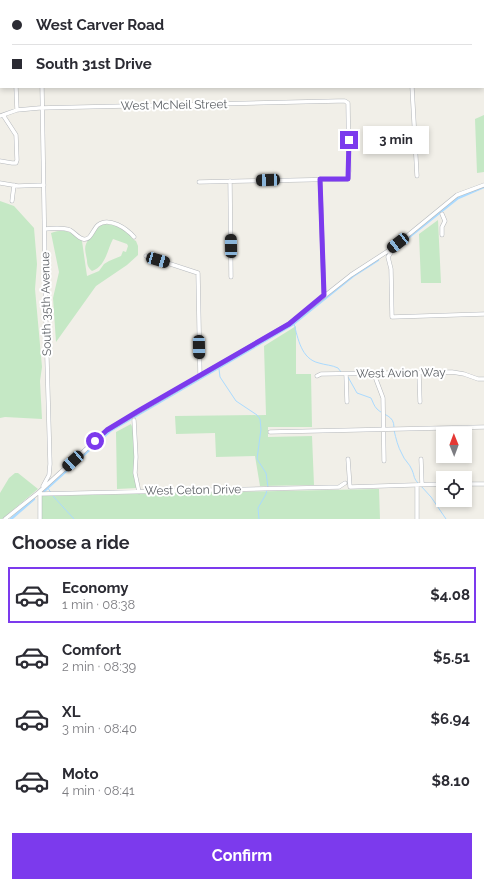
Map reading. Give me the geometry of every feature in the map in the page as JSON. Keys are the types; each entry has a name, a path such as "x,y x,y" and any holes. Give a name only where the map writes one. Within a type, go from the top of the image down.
{"street":[{"path":"16,88 17,110"},
{"name":"South 35th Avenue","path":"39,493 47,481 50,464 42,88"},
{"path":"412,88 416,176"},
{"name":"West McNeil Street","path":"2,115 17,110 43,108 345,101 348,103 350,171 348,179 320,179"},
{"path":"0,161 16,163 17,160 16,135 2,115"},
{"path":"199,182 320,179 324,295"},
{"path":"230,181 231,277"},
{"path":"0,183 14,185 44,185"},
{"path":"12,201 14,185"},
{"path":"5,519 39,493 107,430 289,324 351,275 391,249 456,195 484,185"},
{"path":"442,214 445,221 442,227 442,235"},
{"path":"45,229 64,228 70,230 82,239 87,239 98,225 106,222 123,228 134,237"},
{"path":"392,251 388,257 391,274 392,317 484,314"},
{"path":"146,256 198,273 200,376"},
{"name":"West Avion Way","path":"317,376 321,374 452,372 478,379 484,379"},
{"path":"419,373 420,402"},
{"path":"346,374 347,402"},
{"path":"374,374 384,398 384,461"},
{"path":"134,420 136,457 135,473 139,492"},
{"path":"270,432 484,428"},
{"path":"348,459 350,487 436,484"},
{"path":"421,459 422,485"},
{"name":"West Ceton Drive","path":"39,493 339,488 345,483"},
{"path":"472,484 484,484"},
{"path":"417,485 417,519"},
{"path":"39,493 40,519"}],"green space":[{"path":"484,115 484,172 477,173 475,119"},
{"path":"0,201 14,206 34,228 37,264 35,289 42,367 40,381 42,419 0,418"},
{"path":"438,220 441,283 421,283 419,234"},
{"path":"103,224 117,226 129,234 136,241 138,246 138,255 127,265 96,286 56,342 53,298 59,272 51,233 60,231 68,232 82,241 87,276 99,271 104,264 109,261 121,256 123,251 126,252 128,246 127,244 113,239 103,262 97,269 92,271 88,264 85,246 91,236"},
{"path":"296,326 296,374 311,374 312,427 268,427 268,437 312,436 314,485 260,486 255,456 216,457 215,433 176,434 175,416 266,415 264,346"},
{"path":"131,424 133,429 137,488 117,489 116,432"},
{"path":"15,473 18,473 38,489 2,519 0,519 0,493 9,478"},
{"path":"379,489 380,519 42,519 42,496"}],"waterway":[{"path":"394,249 458,198 484,187"},
{"path":"43,492 110,431 292,325 353,276 378,260"},
{"path":"294,324 304,353 313,361 333,366 338,368 341,372"},
{"path":"219,369 220,377 236,401 257,415 260,419 261,429 257,459 266,473 268,487"},
{"path":"348,377 357,393 371,398 377,409 392,420 394,427"},
{"path":"394,430 397,443 419,484"},
{"path":"421,486 431,497 446,519"},
{"path":"48,488 51,493"},
{"path":"259,519 258,508 267,490"},
{"path":"53,496 74,519"},
{"path":"11,519 34,499"}],"route":[{"path":"95,441 107,430 140,410 289,324 324,295 321,250 320,179 348,179 350,171 349,140"}]}
